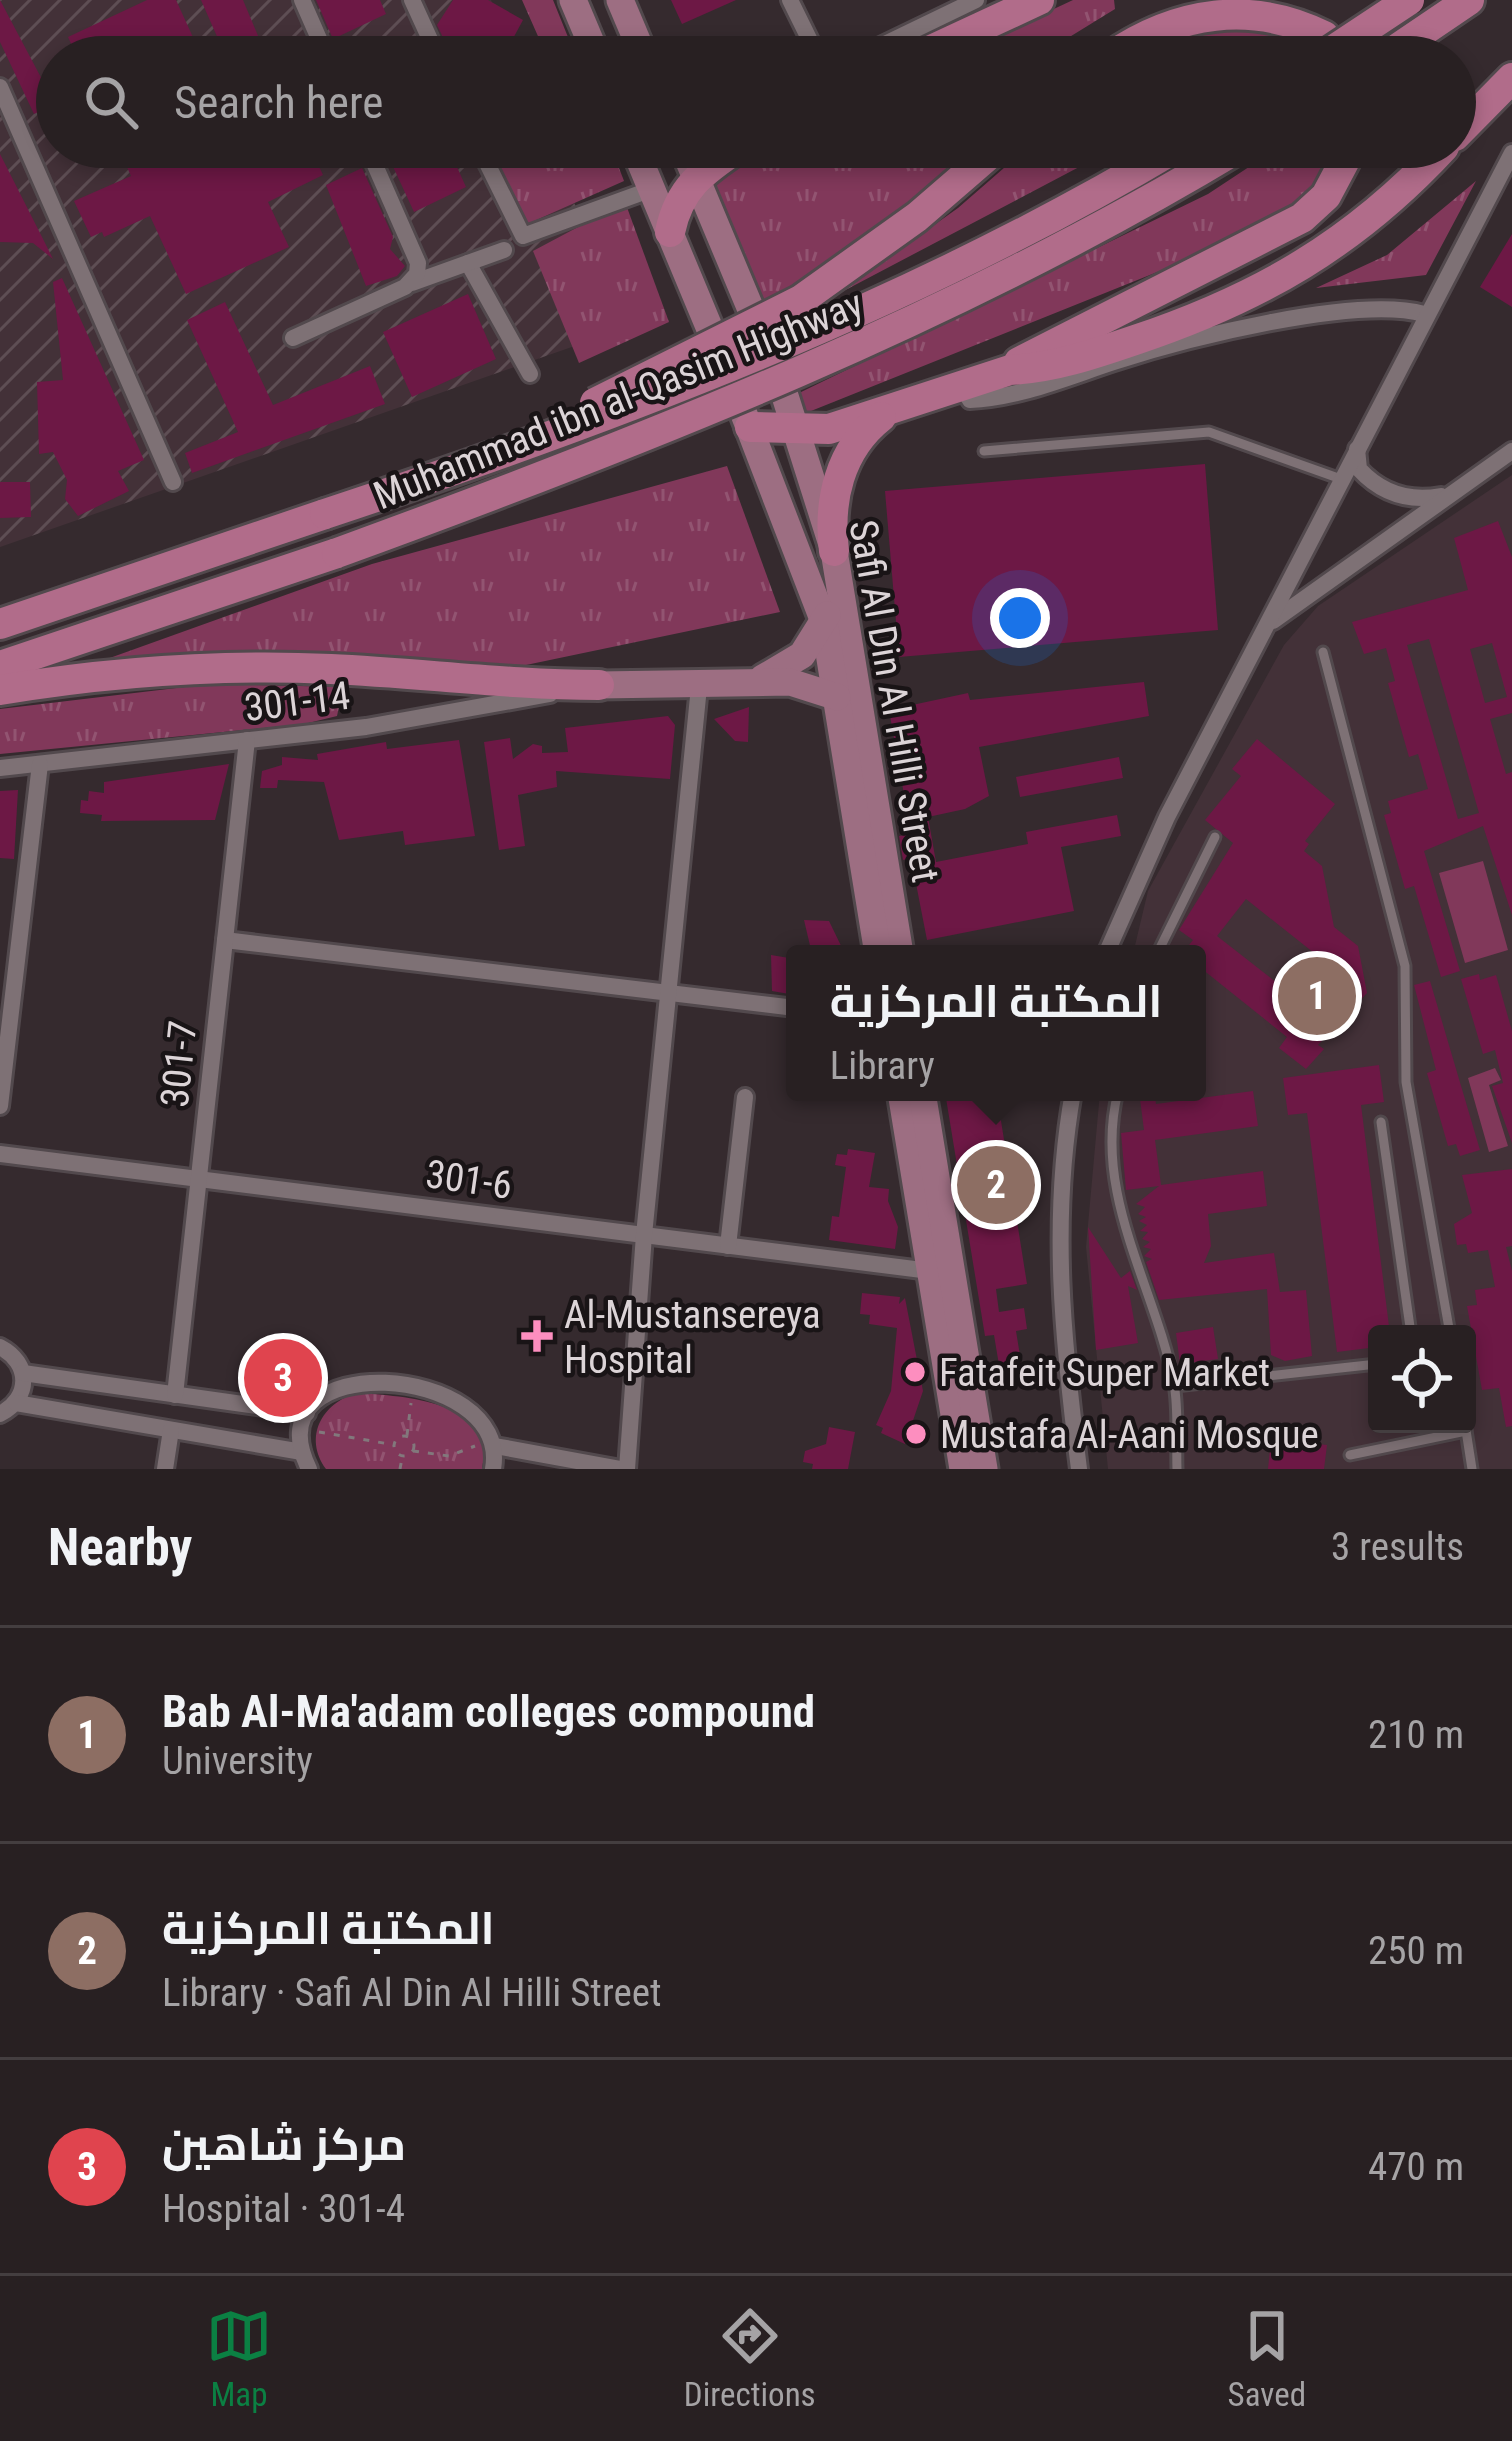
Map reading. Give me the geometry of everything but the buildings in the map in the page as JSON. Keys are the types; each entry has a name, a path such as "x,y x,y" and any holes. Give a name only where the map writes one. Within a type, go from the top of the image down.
{"highway":[{"path":"961,36 1039,0"},
{"path":"1141,36 1164,20 1225,0 1286,11 1312,36"},
{"path":"1343,36 1408,0"},
{"path":"1416,36 1469,0"},
{"path":"1476,115 1512,79"},
{"path":"670,232 688,168"},
{"path":"468,466 801,300 917,217 974,168"},
{"name":"Muhammad ibn al-Qasim Highway","path":"0,624 647,402 904,290 1137,168"},
{"name":"Muhammad ibn al-Qasim Highway","path":"0,666 337,553 664,430 891,331 1051,252 1202,168"},
{"path":"1010,370 1027,355 1302,218 1327,196 1341,168"},
{"path":"747,421 799,432 888,411 1010,370 1038,368 1122,345 1201,318 1299,271 1394,201 1425,168"},
{"path":"834,551 831,525 840,473 868,428 888,411"},
{"path":"0,690 210,668 333,669 496,684 598,685"}],"main road":[{"path":"578,10 621,2 635,36"},
{"path":"643,168 712,334"},
{"path":"693,168 752,312"},
{"name":"Safi Al Din Al Hilli Street","path":"785,396 834,551 899,945"},
{"name":"Safi Al Din Al Hilli Street","path":"747,421 824,622 877,945"},
{"path":"754,682 802,655 824,622 832,595 834,551"},
{"path":"598,685 790,682 836,697"},
{"path":"902,1101 963,1469"},
{"path":"923,1101 983,1469"}],"street":[{"path":"302,0 318,36"},
{"path":"412,0 428,36"},
{"path":"790,0 808,36"},
{"path":"901,36 976,0"},
{"path":"0,87 173,482"},
{"path":"1110,945 1167,817 1424,314 1512,153"},
{"path":"376,168 418,262 412,283"},
{"path":"489,168 523,236 652,189"},
{"path":"292,338 412,283 504,250"},
{"path":"468,262 530,374"},
{"path":"962,387 970,400 996,398 1135,355 1348,308 1388,306 1424,314"},
{"path":"1357,447 1359,470 1386,490 1410,498 1448,494"},
{"path":"1268,625 1512,451"},
{"name":"301-14","path":"0,768 366,727 598,685"},
{"path":"494,1442 624,1469 699,686"},
{"name":"301-7","path":"175,1394 247,740"},
{"path":"0,1106 40,764"},
{"path":"225,940 786,1007"},
{"path":"728,1246 746,1097"},
{"path":"1072,1101 1059,1208 1058,1284 1079,1469"},
{"name":"301-6","path":"0,1154 930,1271"},
{"path":"0,1347 16,1357 23,1373 16,1403 0,1414"},
{"path":"23,1373 175,1394 304,1421"},
{"path":"16,1403 171,1430 306,1461 304,1421 324,1393 348,1382 412,1390 470,1407 494,1442 493,1469"},
{"path":"165,1469 171,1430"}],"lane":[{"path":"984,451 1209,432 1340,479"},
{"path":"1323,652 1406,966 1406,1082 1448,1325"},
{"path":"1161,945 1215,837"},
{"path":"1117,1101 1113,1156 1120,1210 1174,1386 1177,1469"},
{"path":"1381,1121 1410,1325"},
{"path":"1174,1386 1368,1365"},
{"path":"1350,1455 1441,1433"},
{"path":"1467,1433 1472,1469"}],"path":[{"path":"412,1390 407,1437 413,1451"},
{"path":"304,1421 394,1444 402,1456 400,1469"},
{"path":"394,1444 407,1437"},
{"path":"402,1456 413,1451 448,1456 494,1442"}],"shaded area":[{"path":"0,0 491,0 506,36 36,36 36,168 560,168 626,328 0,547"},
{"path":"1512,475 1512,1469 1108,1469 1086,1247 1099,1101 1206,1101 1206,945 1135,945 1148,891 1284,645 1318,606"}],"green space":[{"path":"522,0 553,0 568,36 538,36"},
{"path":"1073,0 1114,0 1115,9 1071,36 996,36"},
{"path":"1242,16 1296,36 1188,36"},
{"path":"496,168 619,168 624,181 525,225"},
{"path":"733,168 948,168 865,239 765,302 711,179"},
{"path":"1004,168 1077,168 836,295 958,208"},
{"path":"1247,168 1327,168 1311,191 1287,211 1242,238 801,415 797,394 1208,194"},
{"path":"1476,181 1426,275 1316,288 1387,255"},
{"path":"625,202 669,322 579,363 533,251"},
{"path":"727,466 780,612 483,674 93,664 372,564"},
{"path":"210,684 343,687 337,716 304,724 0,754 0,709"},
{"path":"1483,861 1508,950 1465,963 1439,873"},
{"path":"1495,1068 1501,1080 1489,1085 1508,1146 1489,1152 1468,1078"},
{"path":"357,1393 421,1400 462,1416 476,1429 483,1446 482,1469 326,1469 316,1445 320,1423 334,1405"}],"place":[{"name":"Bab Al-Ma'adam colleges compound","path":"1317,996"},
{"name":"المكتبة المركزية","path":"996,1185"},
{"name":"Al-Mustansereya Hospital","path":"537,1336"},
{"name":"Fatafeit Super Market","path":"915,1372"},
{"name":"مركز شاهين","path":"283,1378"},
{"name":"Mustafa Al-Aani Mosque","path":"916,1434"}]}
